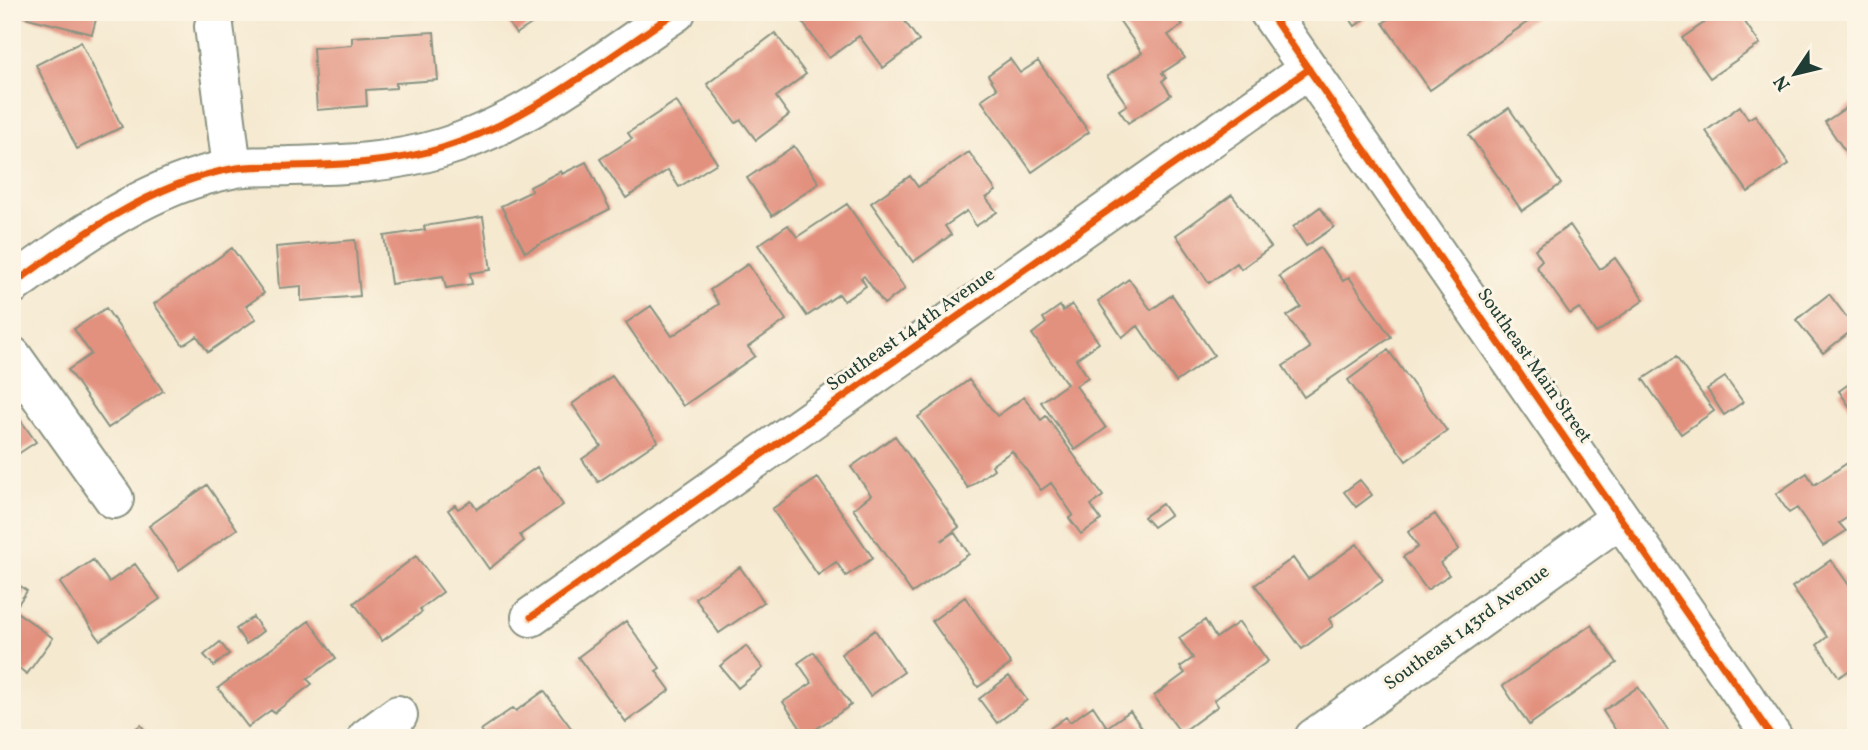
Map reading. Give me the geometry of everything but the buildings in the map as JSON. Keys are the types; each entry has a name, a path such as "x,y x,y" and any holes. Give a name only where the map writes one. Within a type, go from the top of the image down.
{"street":[{"path":"12,285 71,242 131,207 177,185 232,168 348,164 382,160 439,149 477,136 532,107 676,12"},
{"name":"Southeast Main Street","path":"1269,12 1773,738"},
{"path":"214,26 232,168"},
{"name":"Southeast 144th Avenue","path":"531,617 1309,69"},
{"path":"12,356 114,499"},
{"name":"Southeast 143rd Avenue","path":"1314,738 1620,519"},
{"path":"366,738 398,715"}],"cycle path":[{"path":"12,285 116,215 201,176 246,167 386,160 442,148 473,137 564,89 676,12"},
{"path":"1269,12 1773,738"},
{"path":"531,617 1309,69"}]}
